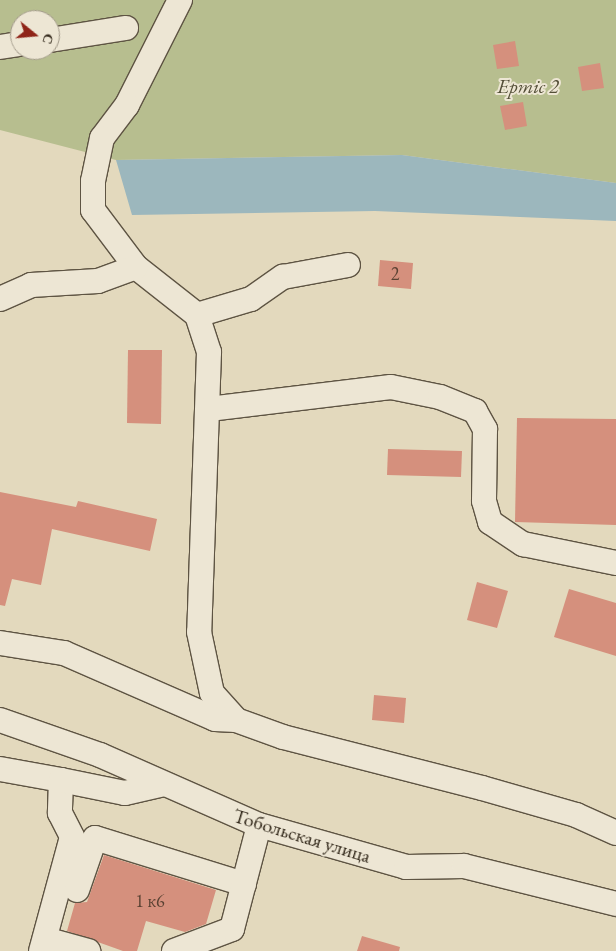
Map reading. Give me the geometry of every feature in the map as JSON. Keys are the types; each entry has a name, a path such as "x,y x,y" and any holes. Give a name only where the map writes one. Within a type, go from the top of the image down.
{"street":[{"path":"180,0 126,105 102,138 93,181 94,210 136,267 197,315 209,352 209,409 199,632 212,693 236,720"},
{"path":"60,38 126,28"},
{"path":"197,315 251,299 283,277 348,265"},
{"path":"0,298 31,285 98,281 136,267"},
{"path":"209,409 390,387 440,397 475,411 485,429 484,501 490,522 523,544 616,563"},
{"path":"0,643 64,653 215,719 236,720 283,738 576,815 616,833"},
{"name":"Тобольская улица","path":"0,720 100,755 259,825 406,867 464,866 616,904"},
{"path":"0,769 125,793 163,784"},
{"path":"61,780 60,813 72,837 43,945 88,951"},
{"path":"174,951 232,929 259,825"},
{"path":"77,890 95,838 244,884"}],"green space":[{"name":"Ертіс 2","path":"0,0 616,0 616,183 402,155 116,160 0,130"}],"water":[{"path":"402,155 616,183 616,221 375,211 132,215 116,160"}],"building":[{"path":"515,41 519,66 497,69 493,45"},
{"path":"600,63 604,88 582,91 578,67"},
{"path":"523,102 527,126 505,130 500,106"},
{"path":"380,260 413,263 411,289 378,286"},
{"path":"128,350 162,350 161,424 127,423"},
{"path":"517,418 616,419 616,525 515,522"},
{"path":"388,449 462,451 461,477 387,475"},
{"path":"0,492 76,507 78,501 157,519 150,551 52,529 41,585 12,579 5,606 0,605"},
{"path":"477,582 508,591 497,628 467,620"},
{"path":"569,589 616,603 616,656 554,637"},
{"path":"374,695 406,698 404,723 372,720"},
{"path":"104,855 216,890 206,924 185,932 146,921 137,951 123,951 67,931 75,903 87,902"},
{"path":"362,936 400,947 399,951 357,951"}]}
